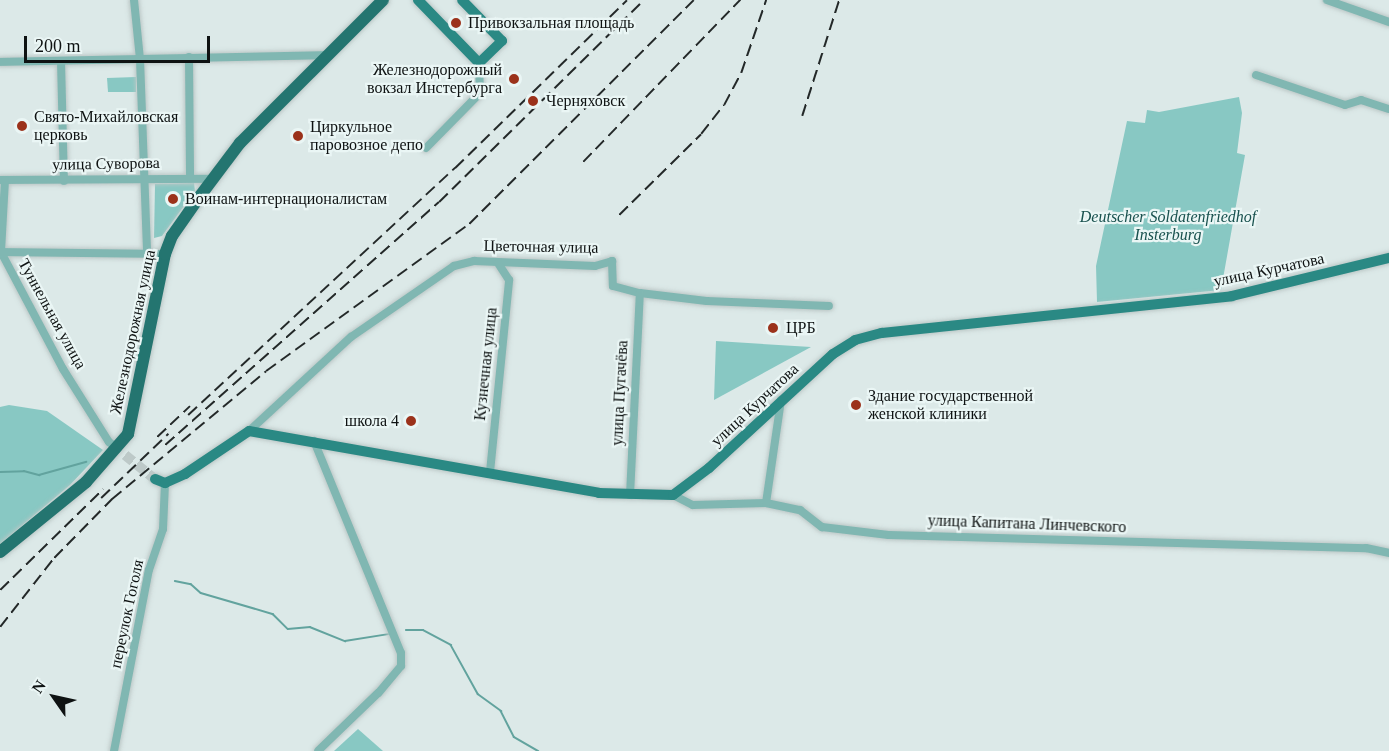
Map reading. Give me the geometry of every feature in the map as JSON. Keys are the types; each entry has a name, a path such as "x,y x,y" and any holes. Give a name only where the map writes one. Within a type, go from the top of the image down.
{"highway":[{"name":"Железнодорожная улица","path":"0,552 47,517 122,452 132,422 165,254 172,236 240,142 383,0"}],"main road":[{"path":"418,0 479,63 502,41 462,0"},
{"name":"улица Курчатова","path":"673,495 709,468 833,354 855,340 882,333 1232,296 1389,258"},
{"path":"160,481 249,431 599,493 673,495"}],"street":[{"path":"134,0 141,62 147,251"},
{"path":"1327,0 1389,22"},
{"path":"0,62 141,62 189,57 329,55"},
{"path":"189,57 190,177"},
{"path":"61,61 64,181"},
{"path":"426,148 480,93 479,63"},
{"path":"1256,75 1345,105 1361,100 1389,109"},
{"name":"улица Суворова","path":"3,180 64,181 190,177 212,179"},
{"name":"Туннельная улица","path":"3,180 0,252 63,369 109,441 122,452"},
{"path":"0,252 147,251 165,254"},
{"name":"Цветочная улица","path":"249,431 299,381 407,296 454,266 474,261 595,266 612,261 613,286 640,293 698,300 830,306"},
{"name":"Кузнечная улица","path":"490,472 509,280 498,263"},
{"name":"улица Пугачёва","path":"630,495 640,293"},
{"path":"766,503 781,400"},
{"path":"314,441 400,643 401,666 378,693 318,751"},
{"name":"переулок Гоголя","path":"114,751 149,570 164,528 160,481"},
{"name":"улица Капитана Линчевского","path":"673,495 693,505 766,503 800,510 822,527 889,535 1366,548 1389,553"}],"green space":[{"path":"136,77 136,92 108,92 107,78"},
{"name":"Deutscher Soldatenfriedhof Insterburg","path":"1239,97 1242,113 1237,153 1245,155 1221,290 1097,302 1096,266 1127,121 1145,123 1147,110 1159,112"},
{"path":"194,183 195,191 162,236 154,238 155,184"},
{"path":"716,341 811,347 714,400"},
{"path":"9,405 47,411 103,450 70,485 0,544 0,407"},
{"path":"358,729 383,751 334,751"}],"waterway":[{"path":"0,472 24,471 39,475 86,462"},
{"path":"175,581 191,584 201,593 273,614 288,629 310,627 345,641 389,634"},
{"path":"406,630 423,630 451,645 478,694 501,711 514,737 538,751"}],"tunnel":[{"path":"125,455 155,479"}],"railway":[{"path":"188,415 455,168 627,0"},
{"path":"165,445 439,202 644,0"},
{"path":"0,627 54,558 112,499 266,371 469,224 694,0"},
{"path":"583,162 740,0"},
{"path":"619,215 701,134 724,105 741,73 766,0"},
{"path":"802,116 839,0"},
{"path":"157,437 190,406"},
{"path":"101,498 168,434"},
{"path":"0,590 103,489"}],"place":[{"name":"Привокзальная площадь","path":"456,23"},
{"name":"Железнодорожный вокзал Инстербурга","path":"514,79"},
{"name":"Черняховск","path":"533,101"},
{"name":"Свято-Михайловская церковь","path":"22,126"},
{"name":"Циркульное паровозное депо","path":"298,136"},
{"name":"Воинам-интернационалистам","path":"173,199"},
{"name":"ЦРБ","path":"773,328"},
{"name":"Здание государственной женской клиники","path":"856,405"},
{"name":"школа 4","path":"411,421"}]}
